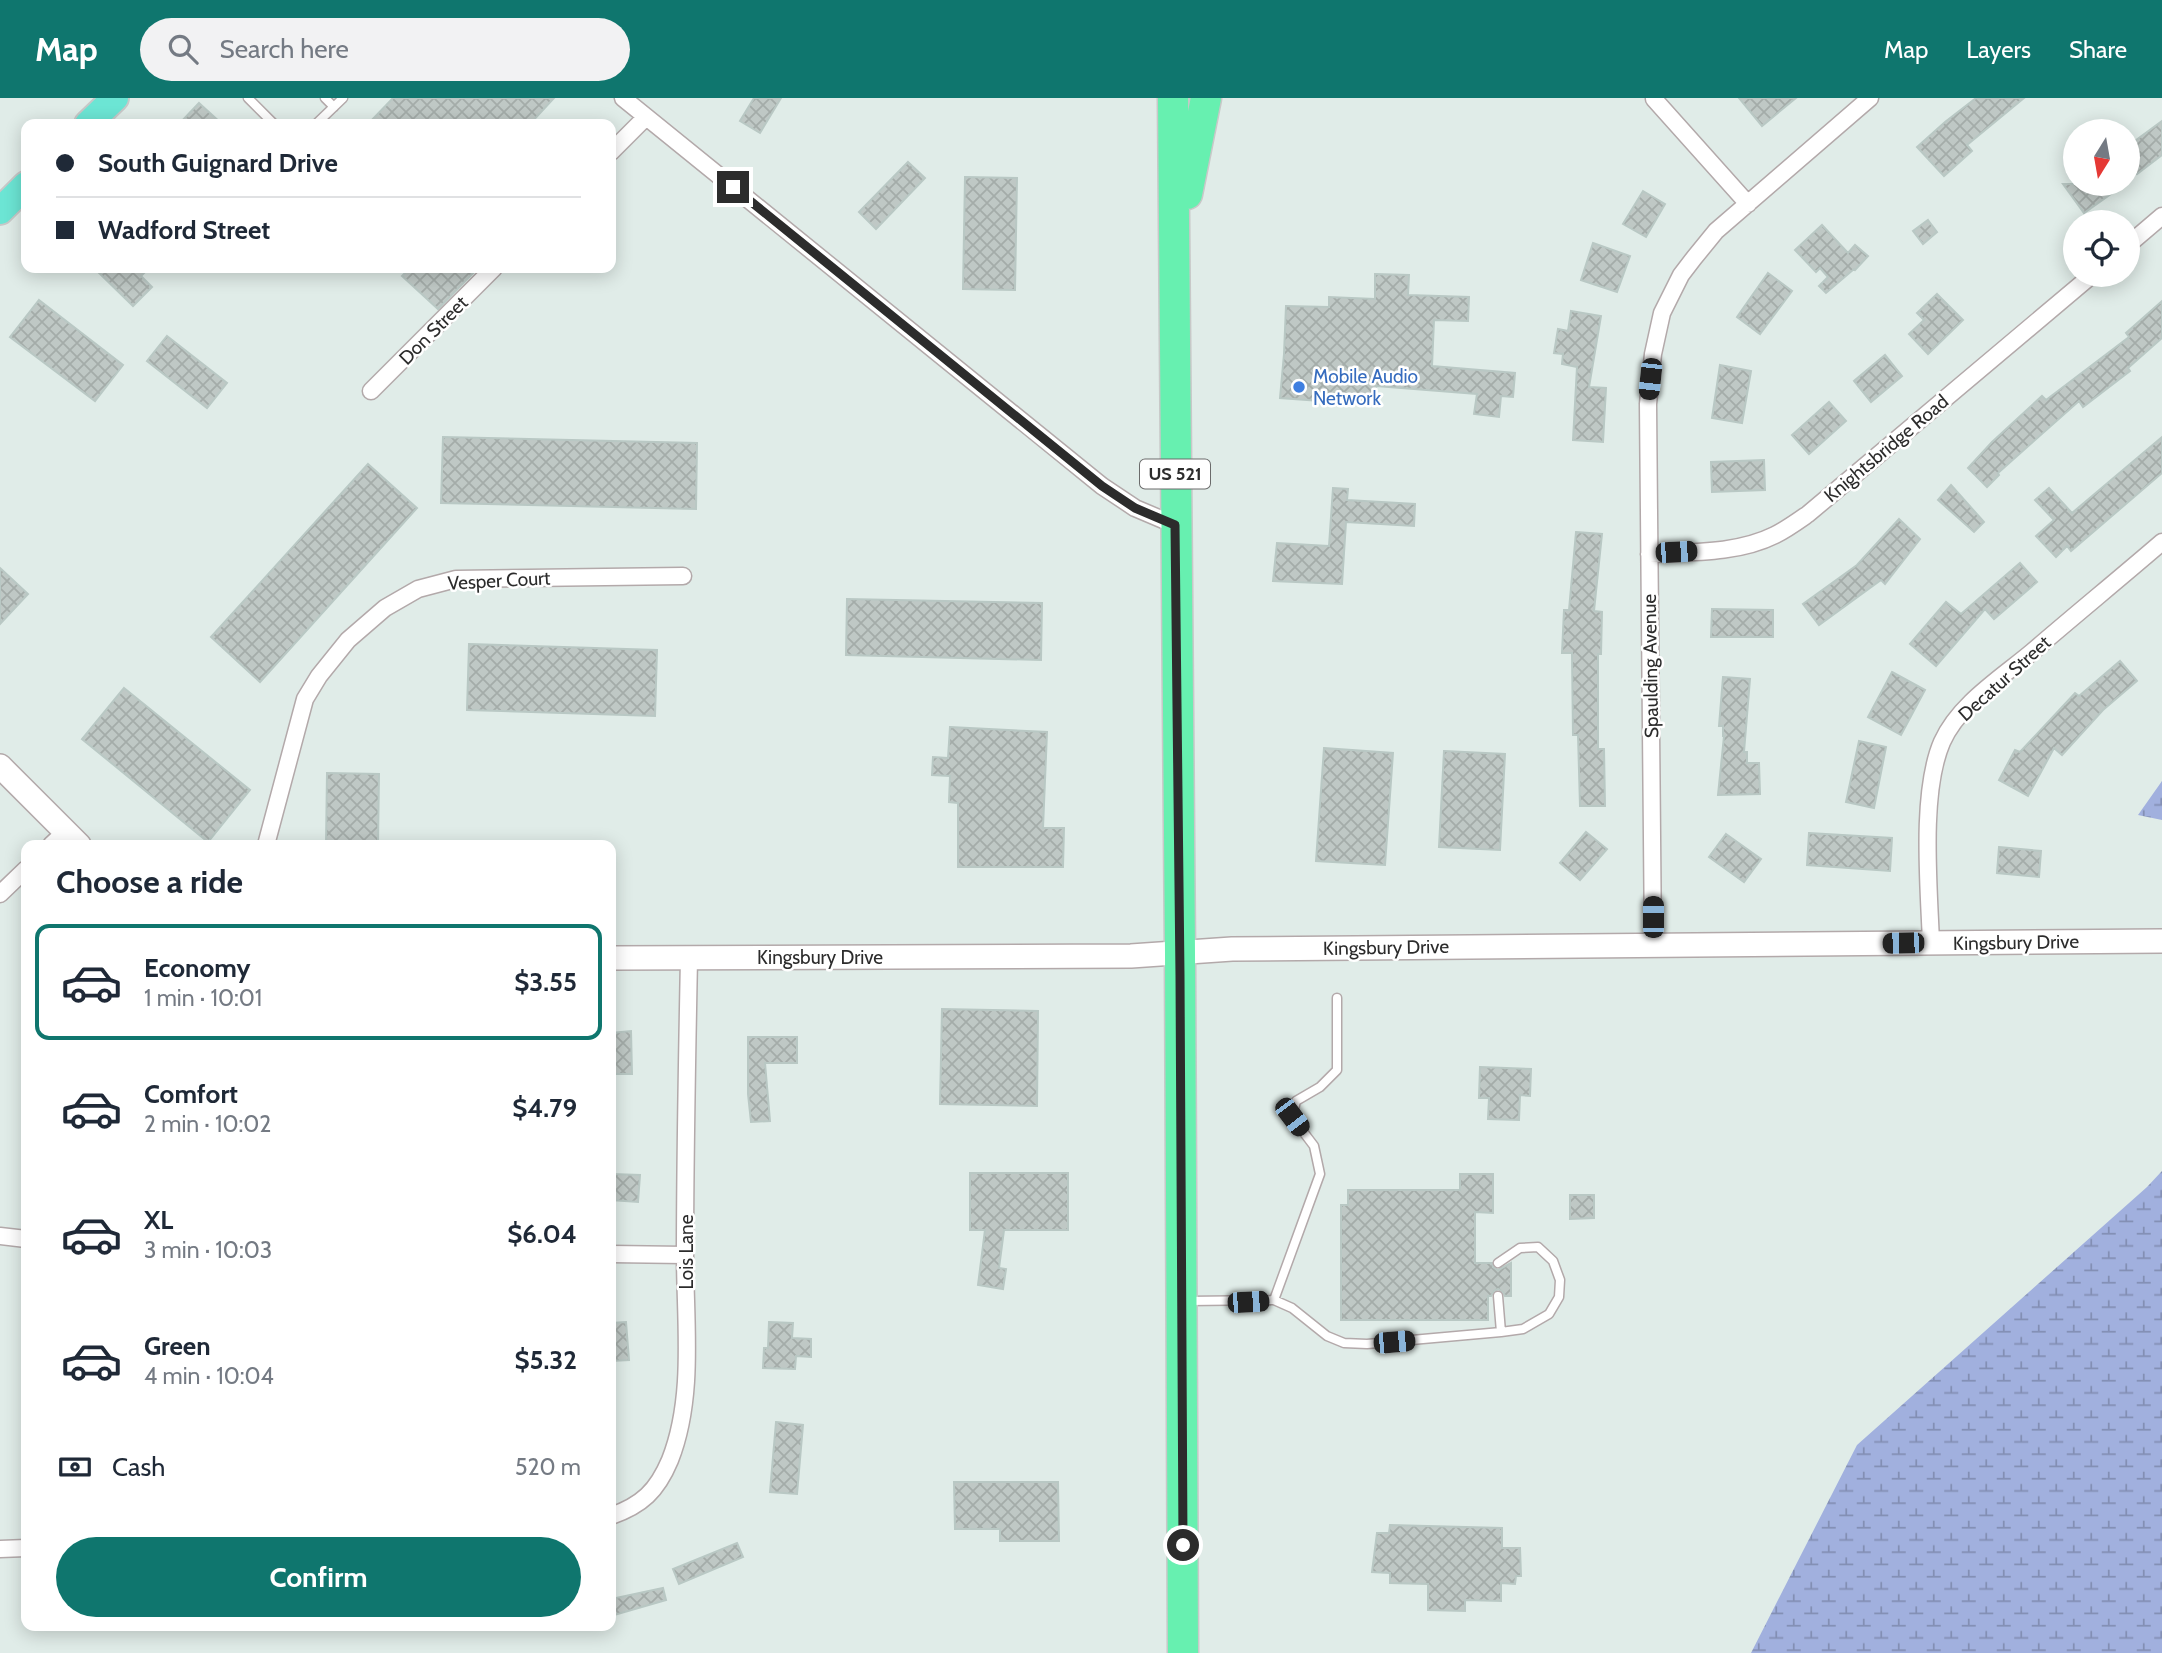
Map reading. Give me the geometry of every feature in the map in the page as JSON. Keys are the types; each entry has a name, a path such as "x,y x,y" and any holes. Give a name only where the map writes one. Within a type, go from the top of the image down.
{"highway":[{"name":"US 521","path":"1173,98 1183,1653"},
{"path":"1175,257 1206,98"}],"main road":[{"path":"93,119 115,98"},
{"path":"0,211 21,190"}],"street":[{"path":"622,98 1102,486 1135,508 1175,525"},
{"name":"Spaulding Avenue","path":"1653,945 1647,404 1653,354 1662,313 1681,275 1716,232 1870,98"},
{"path":"1654,99 1748,204"},
{"path":"616,147 646,117"},
{"path":"2140,235 2162,216"},
{"name":"Don Street","path":"371,391 490,273"},
{"name":"Knightsbridge Road","path":"1649,554 1737,547 1777,534 1808,514 2078,287"},
{"name":"Decatur Street","path":"1931,943 1929,806 1942,741 1978,697 2162,542"},
{"name":"Vesper Court","path":"267,840 305,699 319,676 348,640 385,607 418,589 456,579 683,576"},
{"path":"0,766 64,840"},
{"path":"0,894 21,874"},
{"name":"Kingsbury Drive","path":"616,958 1131,956 1232,949 2162,941"},
{"name":"Lois Lane","path":"616,1514 645,1499 659,1483 679,1431 686,1357 689,958"},
{"path":"0,1236 21,1238"},
{"path":"616,1254 685,1255"},
{"path":"0,1549 21,1548"}],"lane":[{"path":"248,98 269,119"},
{"path":"326,98 334,107"},
{"path":"321,119 343,98"},
{"path":"1274,1300 1320,1174 1314,1146 1292,1117 1296,1101 1320,1087 1337,1070 1337,998"},
{"path":"1182,1301 1274,1300 1292,1308 1327,1336 1345,1343 1367,1344 1523,1329 1549,1314 1559,1297 1560,1280 1553,1261 1538,1247 1520,1248 1498,1263"},
{"path":"1498,1296 1501,1332"}],"green space":[{"path":"2162,781 2162,820 2138,815"},
{"path":"2162,1171 2162,1653 1751,1653 1857,1445"}],"building":[{"path":"393,98 554,98 535,119 373,119"},
{"path":"754,98 781,98 760,133 740,121"},
{"path":"1739,98 1796,98 1762,126"},
{"path":"1976,98 2024,98 1967,145 1972,151 1944,176 1917,147"},
{"path":"199,103 217,119 184,119"},
{"path":"2162,121 2162,155 2140,172 2140,137"},
{"path":"908,162 925,178 876,229 859,212"},
{"path":"965,177 1017,178 1015,290 963,289"},
{"path":"1643,191 1665,204 1646,237 1623,224"},
{"path":"2072,196 2108,196 2088,210 2082,210"},
{"path":"1928,220 1937,232 1923,244 1913,231"},
{"path":"1822,225 1848,253 1855,245 1868,256 1826,293 1819,286 1828,277 1820,268 1816,272 1795,250"},
{"path":"1593,243 1630,256 1617,292 1581,280"},
{"path":"99,273 144,273 141,276 152,287 133,306"},
{"path":"405,273 473,273 438,309 402,276"},
{"path":"1768,273 1792,291 1760,334 1737,317"},
{"path":"1375,274 1409,275 1408,295 1469,297 1468,321 1434,320 1432,366 1515,373 1513,397 1501,396 1499,417 1474,414 1477,394 1376,386 1375,405 1280,398 1286,306 1329,307 1329,297 1375,299"},
{"path":"1937,294 1963,320 1928,354 1909,334 1924,320 1917,313"},
{"path":"39,300 123,365 95,401 10,337"},
{"path":"2162,301 2162,338 2128,368 2130,371 2083,407 2079,401 1998,473 1987,487 1968,468 2042,396 2046,400 2129,337 2126,333"},
{"path":"1571,311 1601,316 1589,387 1606,388 1603,442 1573,440 1577,367 1562,364 1563,354 1554,353 1558,329 1568,331"},
{"path":"167,336 227,383 207,408 147,361"},
{"path":"1885,355 1902,376 1871,402 1854,381"},
{"path":"1720,365 1751,371 1742,423 1712,418"},
{"path":"1829,402 1846,421 1809,454 1792,435"},
{"path":"443,437 697,443 696,509 441,503"},
{"path":"2162,437 2162,473 2071,551 2067,546 2056,557 2036,536 2054,520 2035,500 2049,488 2072,513"},
{"path":"1764,460 1765,490 1712,492 1711,462"},
{"path":"368,464 417,508 260,682 211,637"},
{"path":"1951,485 1984,522 1974,532 1938,500"},
{"path":"1333,488 1348,489 1347,500 1415,504 1414,526 1346,522 1342,584 1273,581 1277,543 1329,546"},
{"path":"1899,519 1920,539 1885,584 1881,580 1819,625 1803,604 1857,565"},
{"path":"1576,532 1602,534 1594,611 1602,612 1601,654 1598,654 1598,749 1604,749 1605,806 1580,806 1578,735 1573,735 1572,653 1562,653 1564,610 1569,610"},
{"path":"2020,563 2037,582 1994,619 1985,609 1936,666 1910,644 1946,602 1961,614"},
{"path":"0,568 28,594 0,624"},
{"path":"847,599 1042,603 1041,660 846,655"},
{"path":"1712,609 1773,610 1773,637 1711,637"},
{"path":"469,644 657,650 655,716 467,710"},
{"path":"2120,661 2137,681 2103,710 2062,755 2054,748 2028,796 1999,780 2015,750 2020,752 2075,693 2079,696"},
{"path":"1892,672 1925,690 1901,735 1868,717"},
{"path":"1723,677 1750,679 1744,752 1747,752 1747,763 1759,763 1760,794 1718,795 1724,736 1723,726 1719,726"},
{"path":"124,688 250,790 210,840 206,840 82,739"},
{"path":"950,727 1047,732 1043,828 1064,828 1063,867 958,867 958,803 949,802 950,776 932,775 933,757 948,758"},
{"path":"1859,741 1886,747 1874,808 1846,802"},
{"path":"1324,748 1393,753 1385,865 1316,861"},
{"path":"1444,751 1505,754 1500,850 1439,847"},
{"path":"327,773 379,774 378,840 326,840"},
{"path":"1586,832 1607,849 1580,880 1560,863"},
{"path":"1809,833 1892,838 1890,871 1807,865"},
{"path":"1726,834 1761,859 1744,882 1709,857"},
{"path":"1999,847 2041,851 2039,877 1997,873"},
{"path":"942,1009 1038,1011 1037,1106 940,1104"},
{"path":"631,1031 632,1074 616,1074 616,1032"},
{"path":"748,1037 797,1037 797,1063 765,1063 770,1121 751,1122"},
{"path":"1480,1067 1531,1069 1530,1096 1520,1095 1519,1120 1488,1119 1489,1098 1479,1098"},
{"path":"970,1173 1068,1173 1068,1230 1004,1230 999,1268 1006,1269 1003,1289 978,1285 985,1230 970,1230"},
{"path":"616,1174 640,1175 638,1202 616,1200"},
{"path":"1460,1174 1493,1174 1493,1213 1475,1212 1475,1263 1492,1263 1498,1270 1511,1263 1511,1296 1505,1296 1498,1289 1488,1296 1488,1320 1341,1320 1341,1205 1348,1205 1348,1190 1460,1190"},
{"path":"1570,1195 1594,1195 1594,1218 1570,1219"},
{"path":"626,1322 629,1360 616,1361 616,1323"},
{"path":"769,1322 793,1323 792,1338 811,1339 811,1357 796,1356 795,1369 763,1368 764,1348 768,1348"},
{"path":"776,1422 803,1425 797,1494 770,1492"},
{"path":"954,1482 1058,1482 1059,1541 1000,1541 1000,1529 955,1529"},
{"path":"1390,1525 1502,1528 1502,1548 1520,1548 1521,1576 1516,1576 1515,1584 1501,1583 1501,1601 1465,1600 1465,1611 1428,1610 1428,1584 1390,1583 1390,1573 1372,1572 1377,1533 1389,1533"},
{"path":"737,1543 743,1557 679,1584 673,1569"},
{"path":"663,1588 666,1600 616,1615 616,1598"}],"place":[{"name":"Mobile Audio Network","path":"1299,387"}],"route":[{"path":"733,187 1102,486 1135,508 1175,525 1183,1545"}]}
